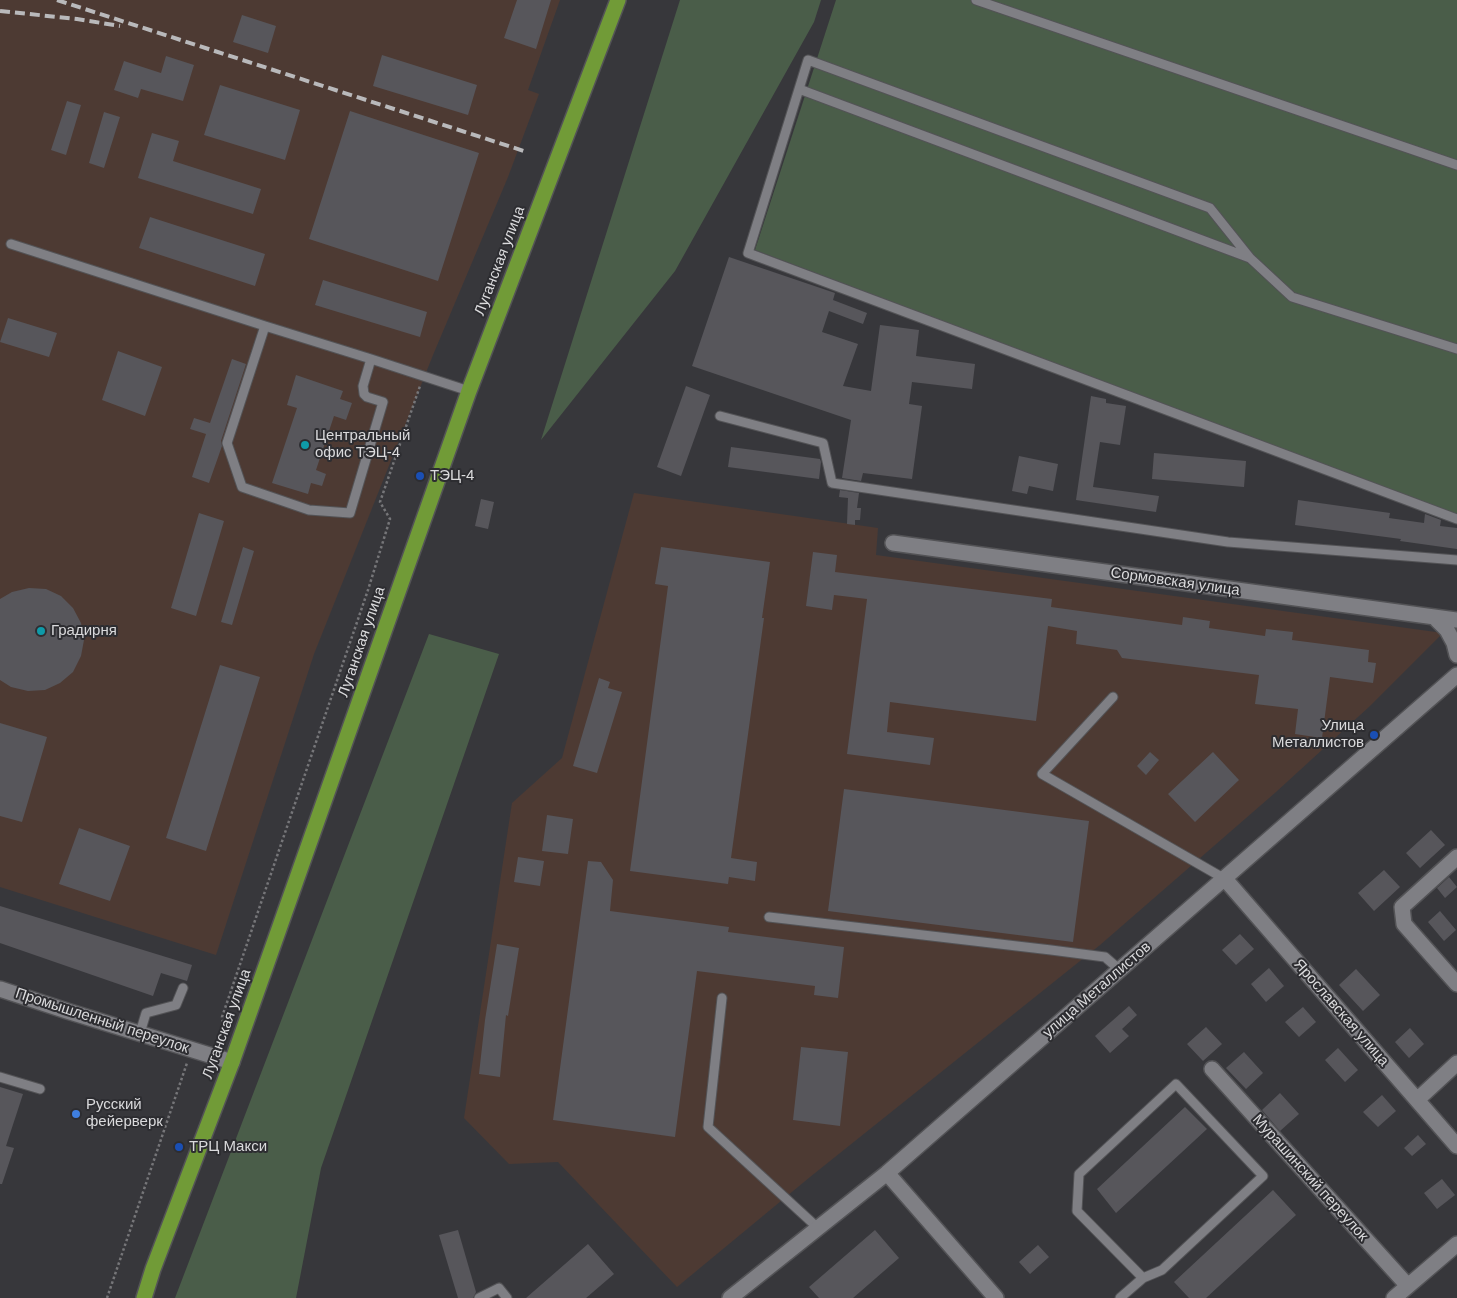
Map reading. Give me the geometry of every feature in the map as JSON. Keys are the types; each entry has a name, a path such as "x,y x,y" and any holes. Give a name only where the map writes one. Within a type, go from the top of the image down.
{"highway":[{"name":"Луганская улица","path":"144,1298 232,1062 469,392 618,0"}],"street":[{"name":"Сормовская улица","path":"893,543 1457,620"},
{"path":"1434,617 1447,630 1454,643 1457,655"},
{"path":"1455,677 1457,660"},
{"name":"улица Металлистов","path":"730,1298 886,1173 1455,677"},
{"path":"1457,857 1402,907 1404,924 1457,984"},
{"name":"Ярославская улица","path":"1224,879 1457,1146"},
{"name":"Промышленный переулок","path":"0,989 232,1062"},
{"path":"1417,1100 1457,1063"},
{"name":"Мурашинский переулок","path":"1212,1069 1408,1286"},
{"path":"886,1173 996,1298"},
{"path":"1394,1298 1457,1244"}],"lane":[{"path":"976,0 1457,165"},
{"path":"1457,349 1292,297 1250,258 1210,208 808,60 748,253 1457,519"},
{"path":"799,89 1250,258"},
{"path":"11,244 469,392"},
{"path":"265,326 227,443 242,487 308,510 350,513 382,402 367,397 364,394 363,386 371,359"},
{"path":"720,416 823,443 832,483 1228,542 1457,560"},
{"path":"1113,697 1042,774 1224,879"},
{"path":"769,917 1096,956 1104,958 1120,970"},
{"path":"140,1033 146,1013 176,1005 183,988"},
{"path":"722,998 708,1127 818,1228"},
{"path":"0,1077 40,1089"},
{"path":"1120,1298 1143,1278 1162,1270 1263,1176 1176,1084 1079,1174 1077,1211 1143,1278"},
{"path":"479,1298 499,1288 508,1298"}],"path":[{"path":"224,1027 222,1017 368,590 390,519 380,502 421,384"},
{"path":"107,1298 192,1050"}],"shaded area":[{"path":"0,0 560,0 528,90 539,94 508,177 433,355 314,654 216,955 0,887"},
{"path":"634,493 878,528 876,555 1443,633 1370,706 1276,792 1100,945 810,1177 677,1287 558,1162 509,1164 464,1118 512,803 562,758"}],"green space":[{"path":"680,0 821,0 814,22 675,271 541,440"},
{"path":"836,0 1457,0 1457,516 755,250"},
{"path":"429,634 499,654 321,1168 296,1298 175,1298"}],"building":[{"path":"517,0 551,0 536,49 504,38"},
{"path":"242,15 276,26 268,53 233,42"},
{"path":"382,55 477,85 468,115 373,86"},
{"path":"166,56 194,65 183,101 141,89 138,98 114,90 124,61 161,73"},
{"path":"220,85 300,110 285,160 204,135"},
{"path":"67,101 81,105 66,155 51,150"},
{"path":"350,111 479,153 438,281 309,239"},
{"path":"104,112 120,117 104,168 89,163"},
{"path":"152,133 179,141 173,161 261,189 253,214 138,178"},
{"path":"150,217 265,254 255,286 139,248"},
{"path":"729,257 835,293 833,300 867,313 863,324 829,311 822,332 858,344 843,386 871,391 880,325 919,330 916,356 975,364 972,389 912,382 909,404 922,406 912,479 863,473 861,481 842,478 851,420 692,366"},
{"path":"323,280 427,312 420,337 315,305"},
{"path":"8,318 57,333 49,357 0,342"},
{"path":"118,351 162,367 145,416 102,400"},
{"path":"232,359 246,364 209,483 192,477 206,434 190,429 194,418 210,423"},
{"name":"Центральный офис ТЭЦ-4","path":"296,375 343,391 340,399 352,403 346,420 334,416 316,470 326,474 322,486 311,483 308,494 272,483 297,408 287,405"},
{"path":"686,386 710,395 681,476 657,467"},
{"path":"1091,396 1106,399 1106,403 1126,406 1120,445 1100,442 1093,487 1159,496 1156,512 1076,500"},
{"path":"731,447 820,459 819,479 728,467"},
{"path":"1154,453 1246,461 1244,487 1152,479"},
{"path":"1019,456 1058,464 1053,491 1029,486 1027,494 1012,491"},
{"path":"840,490 859,493 857,508 861,508 860,520 855,520 855,525 847,524 848,498 839,497"},
{"path":"481,499 494,502 488,529 475,526"},
{"path":"1298,500 1390,513 1389,518 1424,523 1425,514 1441,520 1440,526 1457,528 1457,549 1400,541 1401,539 1295,525"},
{"path":"199,513 224,521 196,616 171,608"},
{"path":"243,547 254,551 232,625 221,622"},
{"path":"661,547 770,562 731,858 757,862 755,881 729,877 728,884 630,871 668,586 655,584"},
{"path":"813,552 837,555 835,572 1052,599 1051,607 1182,625 1183,617 1210,621 1209,628 1265,636 1266,629 1293,632 1292,640 1369,650 1368,662 1376,663 1373,683 1330,677 1322,738 1295,734 1298,709 1255,704 1259,675 1122,658 1117,650 1076,644 1077,631 1048,626 1036,721 890,702 887,732 934,738 930,765 847,754 867,599 834,595 832,610 806,606"},
{"name":"Градирня","path":"29,588 46,589 61,596 73,608 81,623 84,640 81,656 73,672 60,683 45,690 28,691 11,687 0,680 0,599 12,592"},
{"path":"220,665 260,677 206,851 166,838"},
{"path":"599,678 610,682 608,688 622,692 597,773 573,766"},
{"path":"0,723 47,737 22,822 0,816"},
{"path":"1150,752 1159,760 1146,775 1137,766"},
{"path":"1213,752 1239,780 1195,822 1168,794"},
{"path":"844,789 1089,821 1073,942 828,911"},
{"path":"547,815 573,819 568,854 542,851"},
{"path":"79,828 130,846 110,901 59,884"},
{"path":"1431,830 1445,845 1420,868 1406,853"},
{"path":"518,857 544,861 540,886 514,882"},
{"path":"588,861 601,862 613,880 610,911 729,927 728,932 844,947 838,998 814,995 815,986 697,971 675,1137 553,1120"},
{"path":"1384,870 1400,887 1374,911 1358,893"},
{"path":"1449,877 1457,887 1445,898 1437,888"},
{"path":"0,906 192,965 187,981 161,973 153,996 0,943"},
{"path":"1440,911 1456,930 1444,941 1428,922"},
{"path":"1240,934 1254,949 1236,965 1222,950"},
{"path":"497,944 519,948 508,1016 506,1015 500,1077 479,1074"},
{"path":"1269,968 1284,986 1266,1002 1251,984"},
{"path":"1356,969 1380,995 1363,1011 1339,985"},
{"path":"1129,1006 1137,1015 1122,1029 1129,1036 1110,1053 1095,1036"},
{"path":"1303,1007 1316,1022 1299,1037 1285,1022"},
{"path":"1206,1027 1222,1044 1203,1061 1187,1044"},
{"path":"1410,1028 1424,1044 1409,1058 1395,1042"},
{"path":"801,1047 848,1052 840,1126 793,1120"},
{"path":"1338,1048 1358,1070 1345,1082 1325,1060"},
{"path":"1244,1052 1263,1073 1246,1089 1226,1068"},
{"path":"0,1087 23,1094 6,1146 14,1148 2,1184 0,1184"},
{"path":"1280,1093 1299,1114 1280,1131 1262,1110"},
{"path":"1382,1095 1396,1111 1378,1127 1363,1112"},
{"path":"1185,1107 1207,1129 1116,1213 1097,1189"},
{"path":"1418,1135 1426,1144 1412,1156 1404,1148"},
{"path":"1442,1179 1455,1195 1437,1209 1424,1193"},
{"path":"1273,1190 1296,1215 1206,1298 1189,1298 1174,1282"},
{"path":"458,1230 476,1292 473,1298 458,1298 439,1235"},
{"path":"875,1230 899,1258 853,1298 819,1298 809,1287"},
{"path":"588,1244 614,1274 586,1298 526,1298"},
{"path":"1038,1245 1049,1257 1030,1274 1019,1262"}],"railway":[{"path":"57,0 527,152"},
{"path":"0,11 77,19 120,26"}],"place":[{"name":"Центральный офис ТЭЦ-4","path":"305,445"},
{"name":"ТЭЦ-4","path":"420,476"},
{"name":"Градирня","path":"41,631"},
{"name":"Улица Металлистов","path":"1374,735"},
{"name":"Русский фейерверк","path":"76,1114"},
{"name":"ТРЦ Макси","path":"179,1147"}]}
